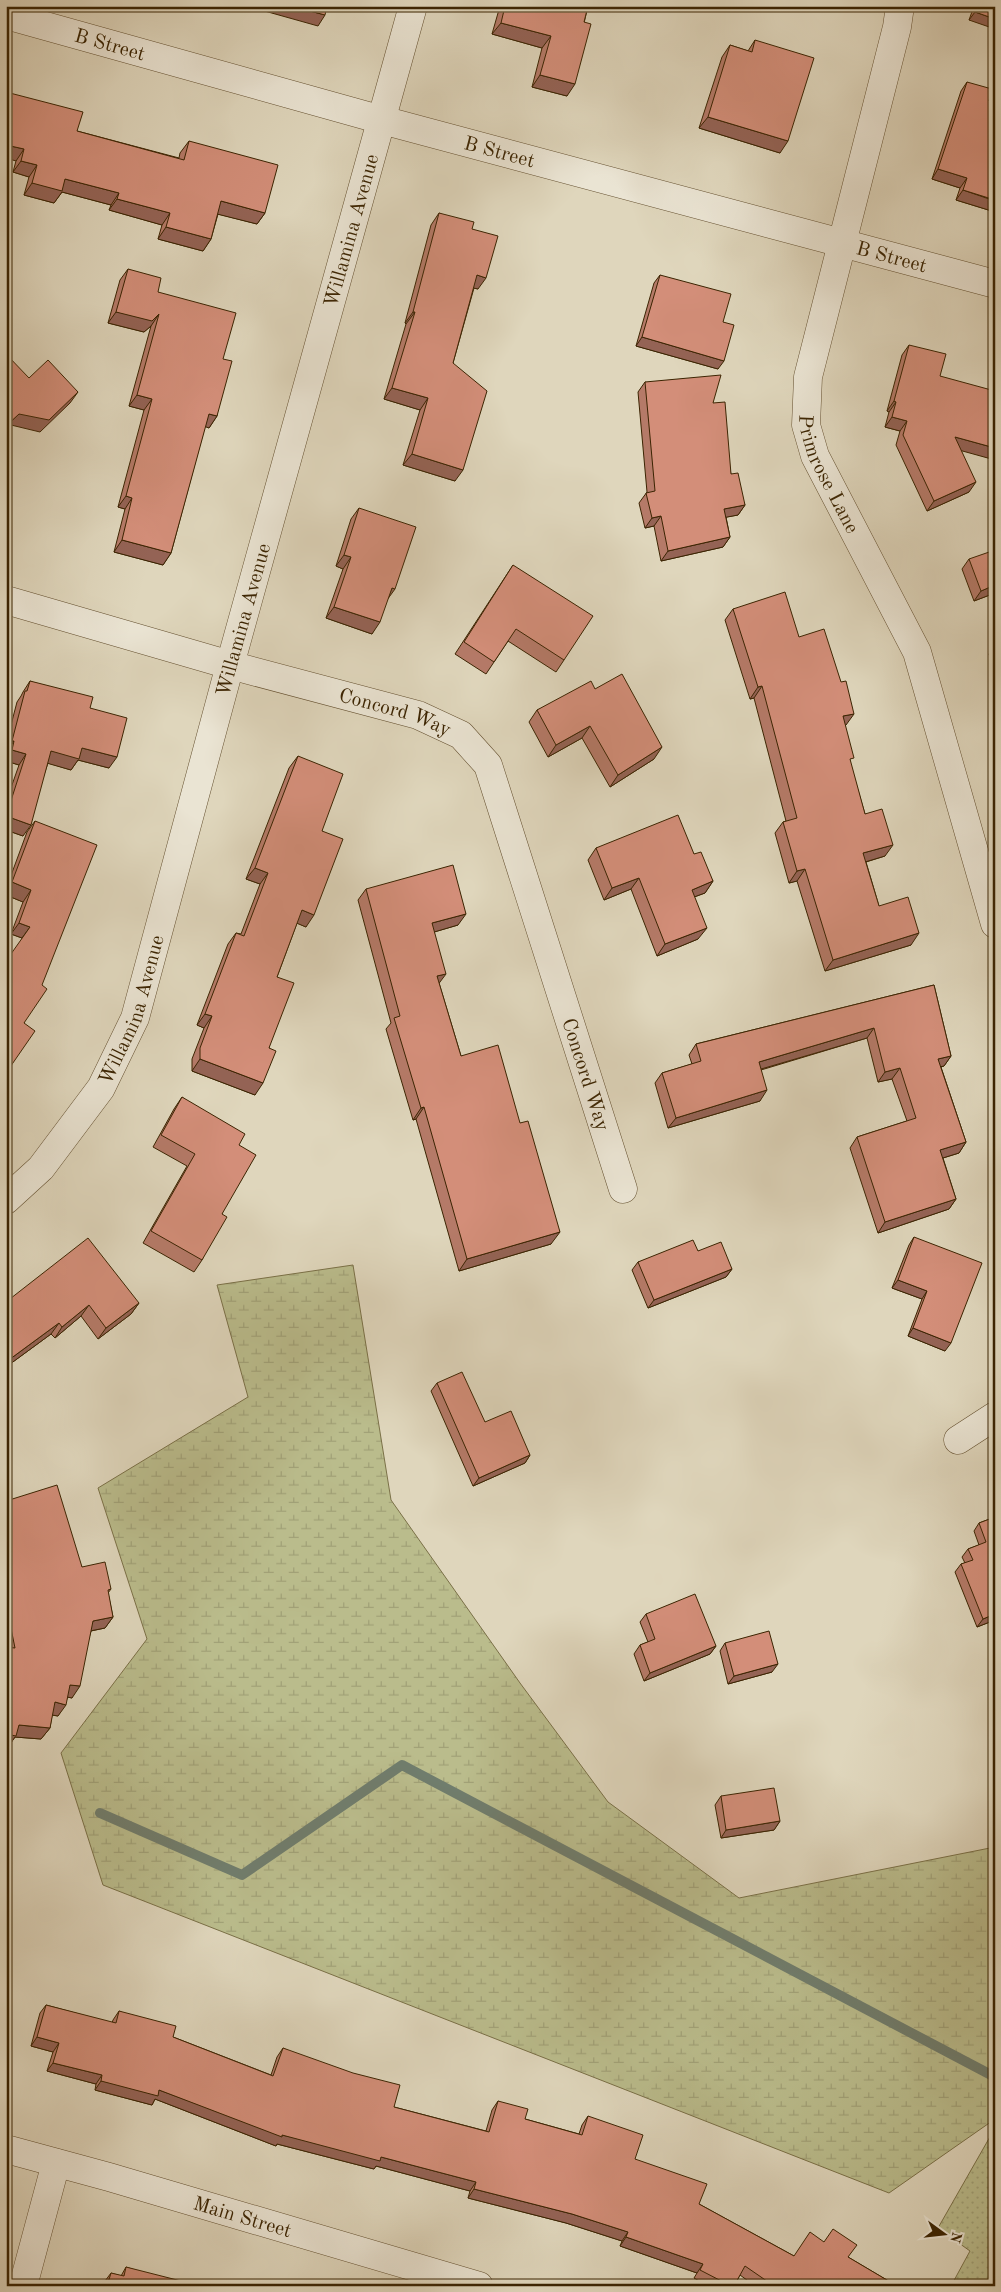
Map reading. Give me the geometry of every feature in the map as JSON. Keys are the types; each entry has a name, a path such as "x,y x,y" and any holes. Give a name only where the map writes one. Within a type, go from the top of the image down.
{"street":[{"name":"Willamina Avenue","path":"6,1200 41,1168 101,1088 135,1018 230,665 413,6"},
{"name":"Primrose Lane","path":"900,6 898,27 808,377 806,424 815,456 826,480 917,652 995,924"},
{"name":"B Street","path":"6,16 382,120 995,284"},
{"name":"Concord Way","path":"6,600 230,665 418,715 461,735 488,765 623,1189"},
{"path":"958,1440 995,1416"},
{"name":"Main Street","path":"6,2149 479,2286"},
{"path":"23,2286 56,2163"}],"green space":[{"path":"353,1265 391,1500 520,1683 608,1802 739,1898 995,1847 995,2119 889,2193 103,1885 61,1753 147,1639 98,1488 248,1397 217,1285"},
{"path":"995,2128 995,2286 951,2286 970,2251 938,2228"}],"building":[{"path":"291,6 327,6 325,15"},
{"path":"505,6 588,6 584,22 591,24 575,84 540,75 551,36 501,23"},
{"path":"977,6 995,6 995,19 975,12"},
{"path":"755,40 814,58 788,141 708,117 730,45 752,52"},
{"path":"967,82 992,89 989,101 995,103 995,200 963,190 967,178 938,169"},
{"path":"6,92 83,112 77,131 184,160 189,141 278,165 265,213 221,201 211,239 166,227 170,213 117,199 119,193 65,179 62,191 32,183 37,165 21,161 24,149 6,145"},
{"path":"439,213 474,222 472,229 498,236 486,278 477,275 453,363 487,391 463,470 412,454 428,398 392,388 415,312 413,312"},
{"path":"128,269 161,278 158,292 236,313 223,359 232,361 217,416 209,414 171,553 122,540 132,498 126,496 152,399 137,395 159,314 152,321 116,312"},
{"path":"660,275 731,294 723,322 734,325 724,361 642,337"},
{"path":"909,345 946,354 940,376 995,391 995,448 955,437 976,482 934,501 903,435 907,421 892,417 896,402 894,401"},
{"path":"6,354 29,378 48,360 78,392 49,420 19,414 6,426"},
{"path":"721,375 713,403 725,402 731,474 738,473 745,505 724,509 730,537 668,551 661,516 652,518 646,493 655,491 645,382"},
{"path":"359,508 416,527 395,589 392,588 380,622 334,607 351,557 344,555"},
{"path":"995,550 995,585 981,591 969,559"},
{"path":"513,565 593,616 564,660 516,629 494,662 464,642"},
{"path":"785,592 799,637 824,629 841,682 846,681 854,714 843,716 854,758 850,759 865,814 882,809 893,845 863,853 879,906 908,897 919,933 833,960 805,869 797,871 783,822 797,818 762,686 758,687 733,609"},
{"path":"622,674 662,747 618,775 590,726 556,745 537,710 591,681 595,689"},
{"path":"30,681 93,697 90,708 127,718 117,757 82,748 79,759 51,751 31,825 6,816 26,754 12,750 14,741 12,741 25,691 27,691"},
{"path":"298,756 343,774 322,831 343,839 314,915 302,910 277,977 294,983 269,1048 276,1051 263,1083 200,1059 200,1048 212,1016 205,1014 236,933 244,936 268,873 255,868"},
{"path":"678,815 694,854 701,852 713,881 692,890 707,928 665,944 639,878 612,888 596,848"},
{"path":"35,821 97,845 42,985 47,989 24,1023 35,1031 6,1073 6,961 30,927 19,923 31,890 12,882"},
{"path":"453,865 466,914 432,923 446,974 437,976 461,1056 498,1045 520,1123 528,1121 560,1232 467,1259 424,1107 421,1108 394,1018 400,1016 366,889"},
{"path":"934,985 951,1056 938,1059 966,1142 940,1150 956,1199 885,1222 857,1137 916,1118 900,1068 885,1072 874,1028 759,1062 767,1090 676,1118 662,1073 701,1061 696,1044"},
{"path":"182,1097 245,1134 239,1145 256,1155 222,1214 227,1217 202,1260 151,1231 195,1154 161,1135"},
{"path":"914,1237 982,1263 951,1343 913,1328 927,1291 898,1280"},
{"path":"88,1238 139,1303 106,1328 89,1305 62,1327 59,1323 6,1362 6,1302"},
{"path":"693,1240 698,1251 721,1242 732,1269 654,1300 638,1262"},
{"path":"462,1372 485,1422 511,1411 530,1455 479,1478 437,1383"},
{"path":"57,1485 82,1567 105,1562 111,1589 108,1590 113,1617 93,1621 80,1686 70,1685 66,1705 55,1702 50,1728 19,1725 16,1736 6,1734 6,1647 15,1648 6,1604 6,1501"},
{"path":"995,1517 995,1614 983,1619 961,1564 973,1560 968,1549 986,1542 979,1523"},
{"path":"695,1594 716,1646 650,1673 640,1645 655,1639 646,1614"},
{"path":"769,1631 778,1664 734,1676 725,1643"},
{"path":"774,1788 780,1821 726,1830 721,1796"},
{"path":"46,2005 116,2023 119,2011 176,2026 173,2037 273,2076 283,2048 353,2073 400,2085 394,2107 489,2132 498,2101 528,2109 525,2119 582,2135 588,2116 643,2135 635,2159 707,2184 699,2204 794,2256 810,2232 824,2242 833,2229 857,2245 848,2257 897,2286 774,2286 745,2266 734,2286 731,2286 700,2270 703,2264 626,2237 628,2232 572,2214 474,2189 476,2182 381,2157 380,2161 282,2135 282,2137 159,2090 158,2096 101,2081 102,2075 53,2063 59,2043 37,2037"},
{"path":"126,2267 185,2282 184,2286 107,2286 111,2273 124,2276"}],"waterway":[{"path":"100,1813 242,1875 402,1765 995,2077"}]}
